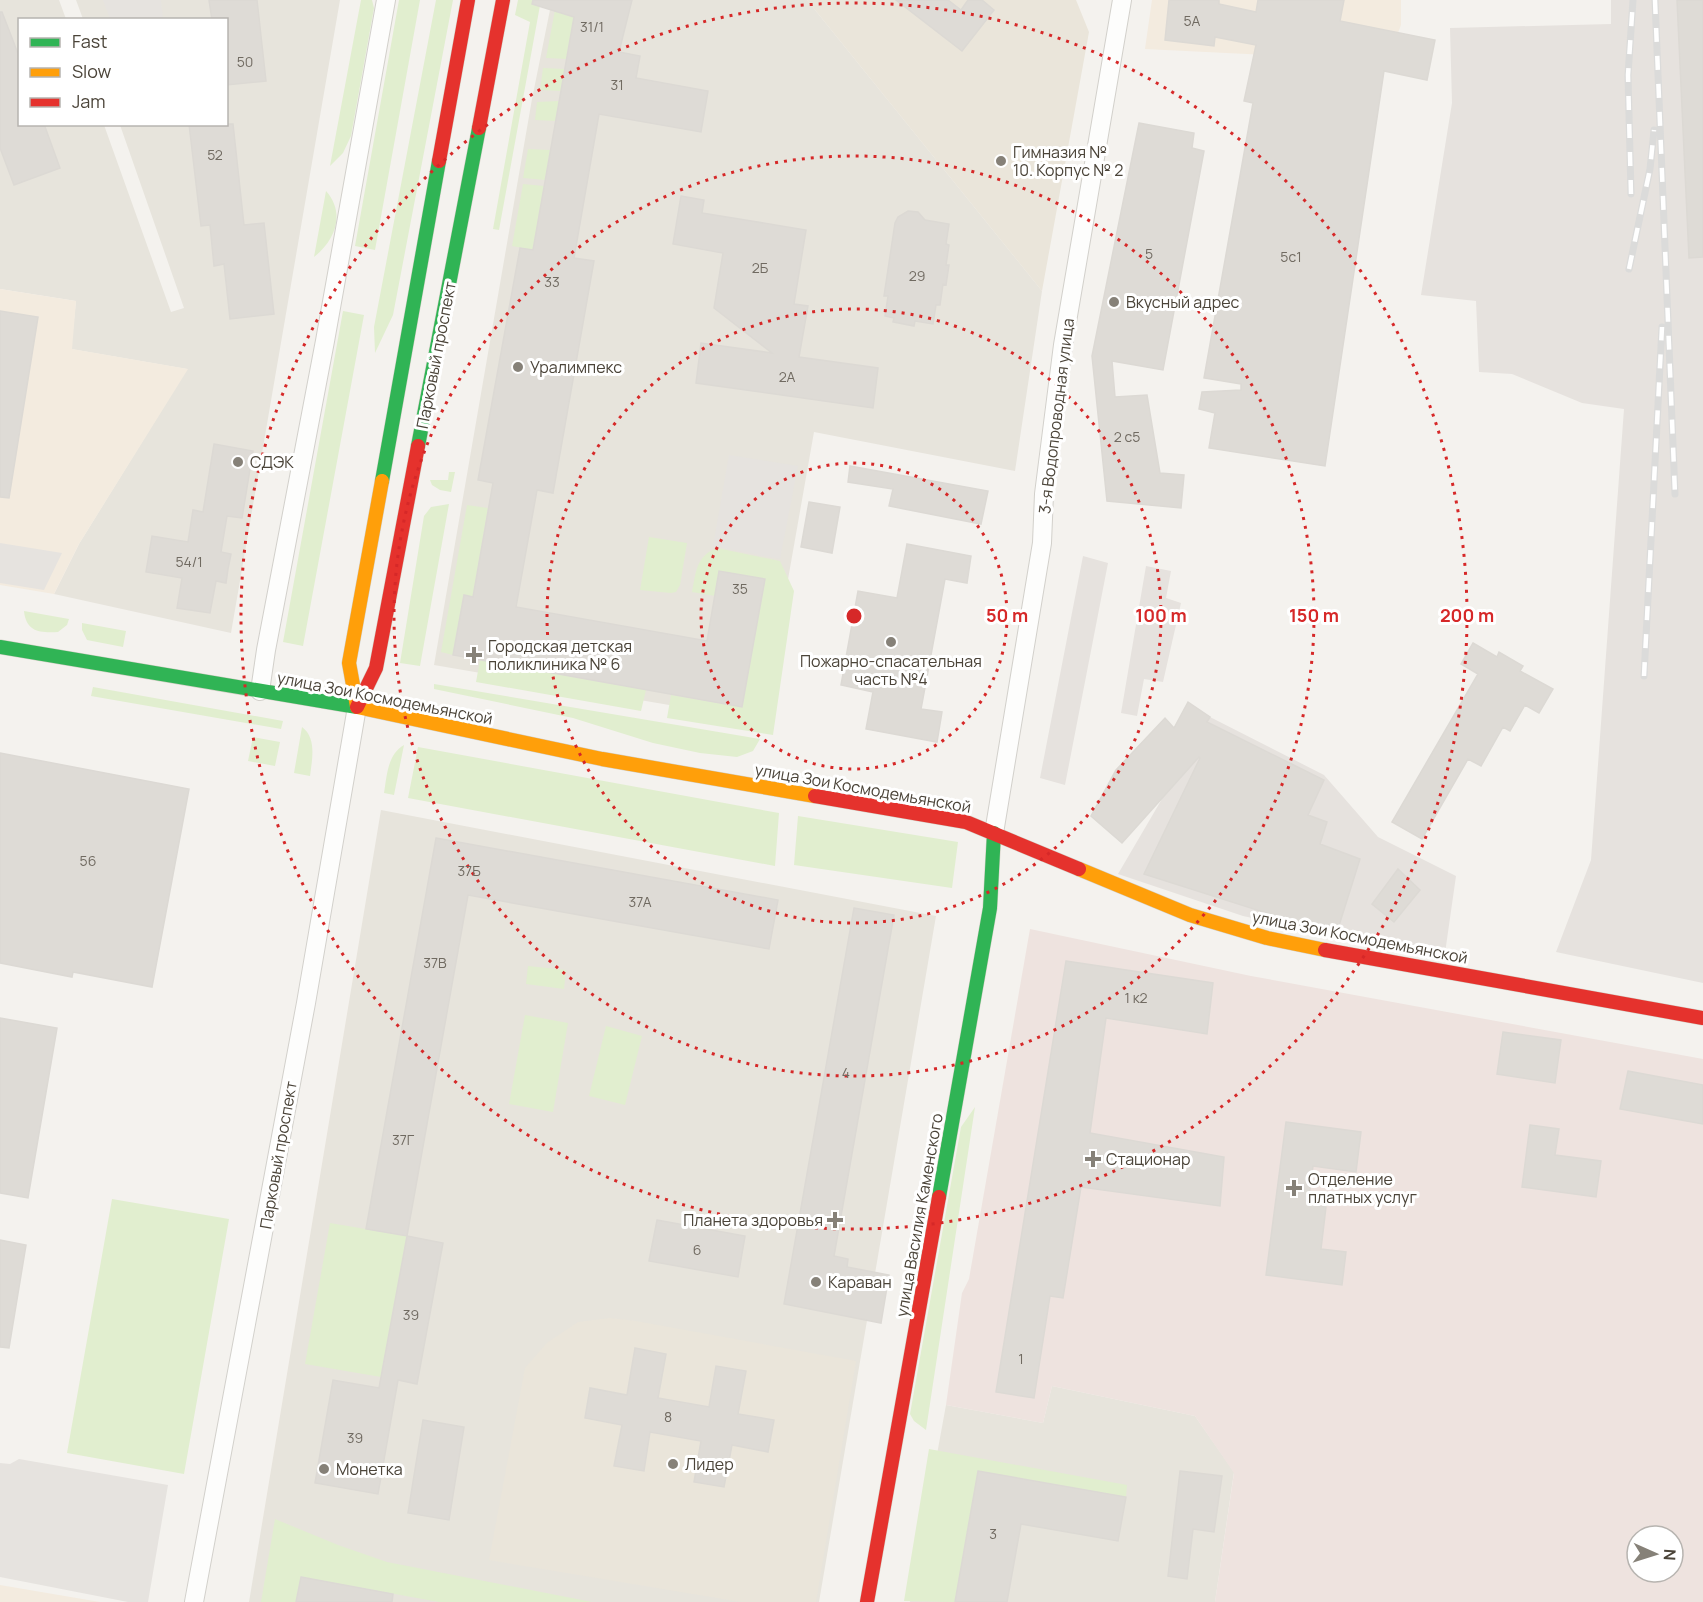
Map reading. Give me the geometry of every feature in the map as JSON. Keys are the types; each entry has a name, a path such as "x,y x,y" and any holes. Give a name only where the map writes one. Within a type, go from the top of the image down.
{"main road":[{"name":"Парковый проспект","path":"357,707 349,663 468,0"},
{"name":"Парковый проспект","path":"357,707 376,668 503,0"},
{"name":"улица Зои Космодемьянской","path":"0,647 357,707 602,759 966,822 1169,907 1267,938 1354,956 1703,1018"},
{"name":"улица Василия Каменского","path":"867,1602 990,908 994,833"}],"street":[{"path":"260,691 386,0"},
{"name":"3-я Водопроводная улица","path":"994,833 1042,543 1044,494 1063,345 1122,0"},
{"name":"Парковый проспект","path":"194,1602 304,1012 357,707"}],"shaded area":[{"path":"0,0 59,0 66,18 18,18 18,126 104,126 171,312 184,308 120,126 228,126 228,18 83,18 76,0 340,0 231,633 54,594 79,544 187,369 71,349 76,301 0,289"},
{"path":"103,0 161,0 163,18 110,18"},
{"path":"552,0 807,0 1042,291 1015,471 814,432 763,721 434,665 532,99"},
{"name":"Гимназия № 10. Корпус № 2","path":"807,0 1076,0 1089,32 1042,291"},
{"path":"1152,0 1401,0 1401,25 1387,61 1145,49"},
{"path":"1611,0 1703,0 1703,983 1556,952 1591,860 1624,409 1582,403 1512,374 1479,372 1476,301 1421,295 1452,103 1450,28 1611,24"},
{"path":"0,289 76,301 72,349 188,369 79,544 54,594 0,585"},
{"path":"729,455 798,466 780,559 713,546"},
{"path":"0,543 62,553 44,590 0,583"},
{"path":"1083,556 1108,563 1065,785 1040,778"},
{"path":"1146,566 1171,571 1166,598 1181,603 1163,682 1144,679 1137,716 1121,713"},
{"path":"1210,717 1324,775 1378,837 1456,876 1444,960 1243,916 1118,874"},
{"path":"381,810 936,916 819,1602 249,1602"},
{"path":"1030,929 1251,976 1703,1059 1703,1602 1215,1602 1234,1473 1195,1416 1052,1386 1043,1423 946,1405 962,1293 969,1279"},
{"name":"Лидер","path":"610,1318 856,1361 816,1602 741,1602 489,1560 525,1368 547,1343 578,1322"},
{"path":"1052,1386 1195,1416 1234,1472 1215,1602 910,1602 946,1405 1043,1423"},
{"path":"19,1459 168,1485 148,1602 128,1602 0,1577 0,1463 10,1464"},
{"path":"0,1585 100,1602 0,1602"}],"green space":[{"path":"361,0 372,0 374,8 351,136 343,153 330,166"},
{"path":"399,0 420,0 375,250 355,246"},
{"path":"436,0 453,0 393,315 375,353 374,327"},
{"path":"518,0 541,0 499,230 493,229 530,22 515,15"},
{"path":"555,10 574,17 567,59 546,58"},
{"path":"543,68 565,69 561,91 540,90"},
{"path":"559,101 556,121 535,120 537,102"},
{"path":"528,149 550,150 545,180 523,178"},
{"path":"523,184 544,186 533,250 512,246"},
{"path":"326,191 336,208 337,217 328,243 314,257"},
{"path":"343,311 364,315 303,646 283,642"},
{"path":"449,472 455,472 451,492 440,490 432,485 430,480 448,480"},
{"path":"449,504 420,666 400,663 424,516 431,507"},
{"path":"467,505 488,508 473,597 464,595 453,655 441,652"},
{"path":"649,537 687,543 680,585 676,592 640,590"},
{"path":"717,548 780,561 794,591 773,735 667,718 671,695 742,707 764,580 715,596 692,592 696,571 701,560"},
{"path":"24,611 69,619 67,625 58,632 45,632 31,627 25,618"},
{"path":"82,623 126,631 123,647 87,640 82,630"},
{"path":"480,660 646,690 641,711 476,682"},
{"path":"434,684 760,739 753,751 737,757 700,753 653,743 573,718 434,689"},
{"path":"93,687 283,721 281,729 91,696"},
{"path":"302,727 312,743 310,776 294,773"},
{"path":"253,737 280,742 275,766 248,761"},
{"path":"404,745 394,795 384,793 391,760 398,749"},
{"path":"418,747 779,813 775,866 408,798"},
{"path":"798,816 958,842 952,888 794,865"},
{"path":"528,966 566,970 564,989 526,984"},
{"path":"525,1015 568,1023 553,1112 509,1104"},
{"path":"606,1026 642,1036 625,1105 589,1096"},
{"path":"975,1107 926,1430 914,1421 910,1414 961,1127"},
{"path":"112,1199 229,1219 184,1474 67,1453"},
{"path":"330,1223 407,1236 381,1377 305,1364"},
{"path":"929,1449 1127,1485 1126,1497 978,1471 955,1602 904,1601"},
{"path":"275,1519 387,1562 592,1602 439,1602 301,1577 296,1602 261,1602"}],"building":[{"path":"209,0 257,0 266,81 228,85 228,18 212,18"},
{"path":"533,0 632,0 619,52 640,56 636,78 708,91 701,132 599,114 574,258 594,261 553,493 537,490 516,607 707,641 719,571 765,579 742,707 453,655 464,595 473,597 493,483 478,480 520,248 533,250 574,17 532,4"},
{"path":"896,0 948,0 961,10 968,0 982,0 994,10 962,51"},
{"path":"1169,0 1219,0 1219,4 1256,12 1258,0 1344,0 1340,21 1435,40 1427,80 1384,71 1325,466 1209,448 1215,413 1199,409 1202,392 1241,390 1241,384 1204,378 1253,103 1244,101 1256,45 1215,37 1214,46 1165,40"},
{"path":"1677,0 1703,0 1703,257 1689,258"},
{"path":"0,12 2,12 18,54 18,126 45,126 60,168 14,185 0,148"},
{"path":"1139,123 1194,133 1192,148 1204,151 1163,370 1112,361 1115,397 1147,395 1160,473 1184,475 1181,508 1107,501 1092,356"},
{"path":"233,124 244,225 264,223 274,314 230,319 224,264 214,266 210,225 201,226 189,126"},
{"path":"681,196 704,200 702,213 806,230 794,304 808,306 799,357 878,368 873,408 696,383 701,343 772,353 714,308 723,253 673,244"},
{"path":"908,211 918,212 925,220 949,224 946,265 949,265 946,285 943,284 940,305 936,305 933,324 915,321 914,326 893,322 894,318 885,316 888,296 884,296 895,223 898,217"},
{"path":"0,311 38,317 9,498 0,497"},
{"path":"214,444 253,451 242,518 227,516 221,552 231,554 226,583 216,581 210,613 177,608 182,578 146,572 152,536 188,542 193,510 203,512"},
{"path":"850,466 988,491 981,524 889,506 893,489 848,482"},
{"path":"809,502 840,507 832,553 801,547"},
{"name":"Пожарно-спасательная часть №4","path":"907,544 971,556 967,583 945,579 921,709 942,712 937,742 866,729 873,692 841,685 858,591 897,598"},
{"path":"1473,643 1497,657 1499,652 1523,666 1520,671 1553,689 1539,713 1525,705 1510,731 1503,727 1481,766 1468,759 1422,839 1392,822 1478,674 1461,664"},
{"path":"1188,702 1210,717 1207,722 1324,780 1308,815 1327,822 1320,844 1360,859 1336,935 1144,874 1199,757 1122,843 1091,816 1116,770 1165,718 1174,728"},
{"path":"0,753 189,789 152,987 73,972 72,977 0,963"},
{"path":"436,838 778,900 769,949 468,895 407,1236 366,1229"},
{"path":"1398,869 1420,890 1394,922 1372,904"},
{"path":"854,908 894,915 834,1256 848,1259 847,1267 889,1275 881,1323 784,1304"},
{"path":"1066,961 1213,983 1207,1034 1106,1018 1090,1133 1224,1157 1220,1206 1081,1187 1063,1298 1050,1296 1034,1398 996,1392"},
{"path":"0,1018 57,1028 28,1198 0,1193"},
{"path":"1503,1032 1561,1040 1555,1083 1497,1074"},
{"path":"1628,1071 1703,1085 1703,1124 1620,1109"},
{"name":"Отделение платных услуг","path":"1286,1122 1361,1132 1356,1172 1313,1166 1308,1204 1326,1207 1321,1249 1346,1252 1342,1285 1266,1275"},
{"path":"1530,1125 1559,1129 1555,1155 1601,1161 1596,1197 1522,1187"},
{"path":"657,1220 745,1236 738,1277 649,1261"},
{"path":"407,1236 443,1243 417,1384 398,1380 378,1494 315,1483 333,1380 379,1388"},
{"path":"0,1240 26,1245 9,1348 0,1347"},
{"path":"635,1348 666,1354 658,1398 709,1407 716,1366 746,1371 738,1414 774,1420 768,1452 732,1445 724,1487 694,1482 701,1441 650,1432 644,1471 614,1466 622,1425 585,1418 590,1388 627,1395"},
{"path":"423,1420 464,1427 449,1520 408,1513"},
{"path":"978,1471 1126,1497 1118,1541 1021,1524 1007,1602 955,1602"},
{"path":"1180,1471 1222,1476 1214,1532 1193,1529 1187,1579 1168,1576"},
{"path":"301,1577 393,1594 392,1602 296,1602"}],"railway":[{"path":"1631,194 1628,75 1633,0"},
{"path":"1655,0 1675,494"},
{"path":"1629,269 1650,169 1654,130"},
{"path":"1644,676 1662,327"}],"traffic: fast":[{"path":"418,446 479,128"},
{"path":"382,481 439,161"},
{"path":"0,647 357,707"},
{"path":"939,1197 990,908 994,833"}],"traffic: slow":[{"path":"357,707 349,663 382,481"},
{"path":"357,707 602,759 815,796"},
{"path":"1079,869 1190,915 1267,938 1325,950"}],"traffic: jam":[{"path":"439,161 468,0"},
{"path":"479,128 503,0"},
{"path":"357,707 376,668 418,446"},
{"path":"815,796 966,822 1079,869"},
{"path":"1325,950 1703,1018"},
{"path":"867,1602 939,1197"}],"place":[{"name":"Гимназия № 10. Корпус № 2","path":"1001,161"},
{"name":"Вкусный адрес","path":"1114,302"},
{"name":"Уралимпекс","path":"518,367"},
{"name":"СДЭК","path":"238,462"},
{"name":"Пожарно-спасательная часть №4","path":"891,642"},
{"name":"Городская детская поликлиника № 6","path":"474,655"},
{"name":"Стационар","path":"1093,1159"},
{"name":"Отделение платных услуг","path":"1294,1188"},
{"name":"Планета здоровья","path":"835,1220"},
{"name":"Караван","path":"816,1282"},
{"name":"Лидер","path":"673,1464"},
{"name":"Монетка","path":"324,1469"}]}
